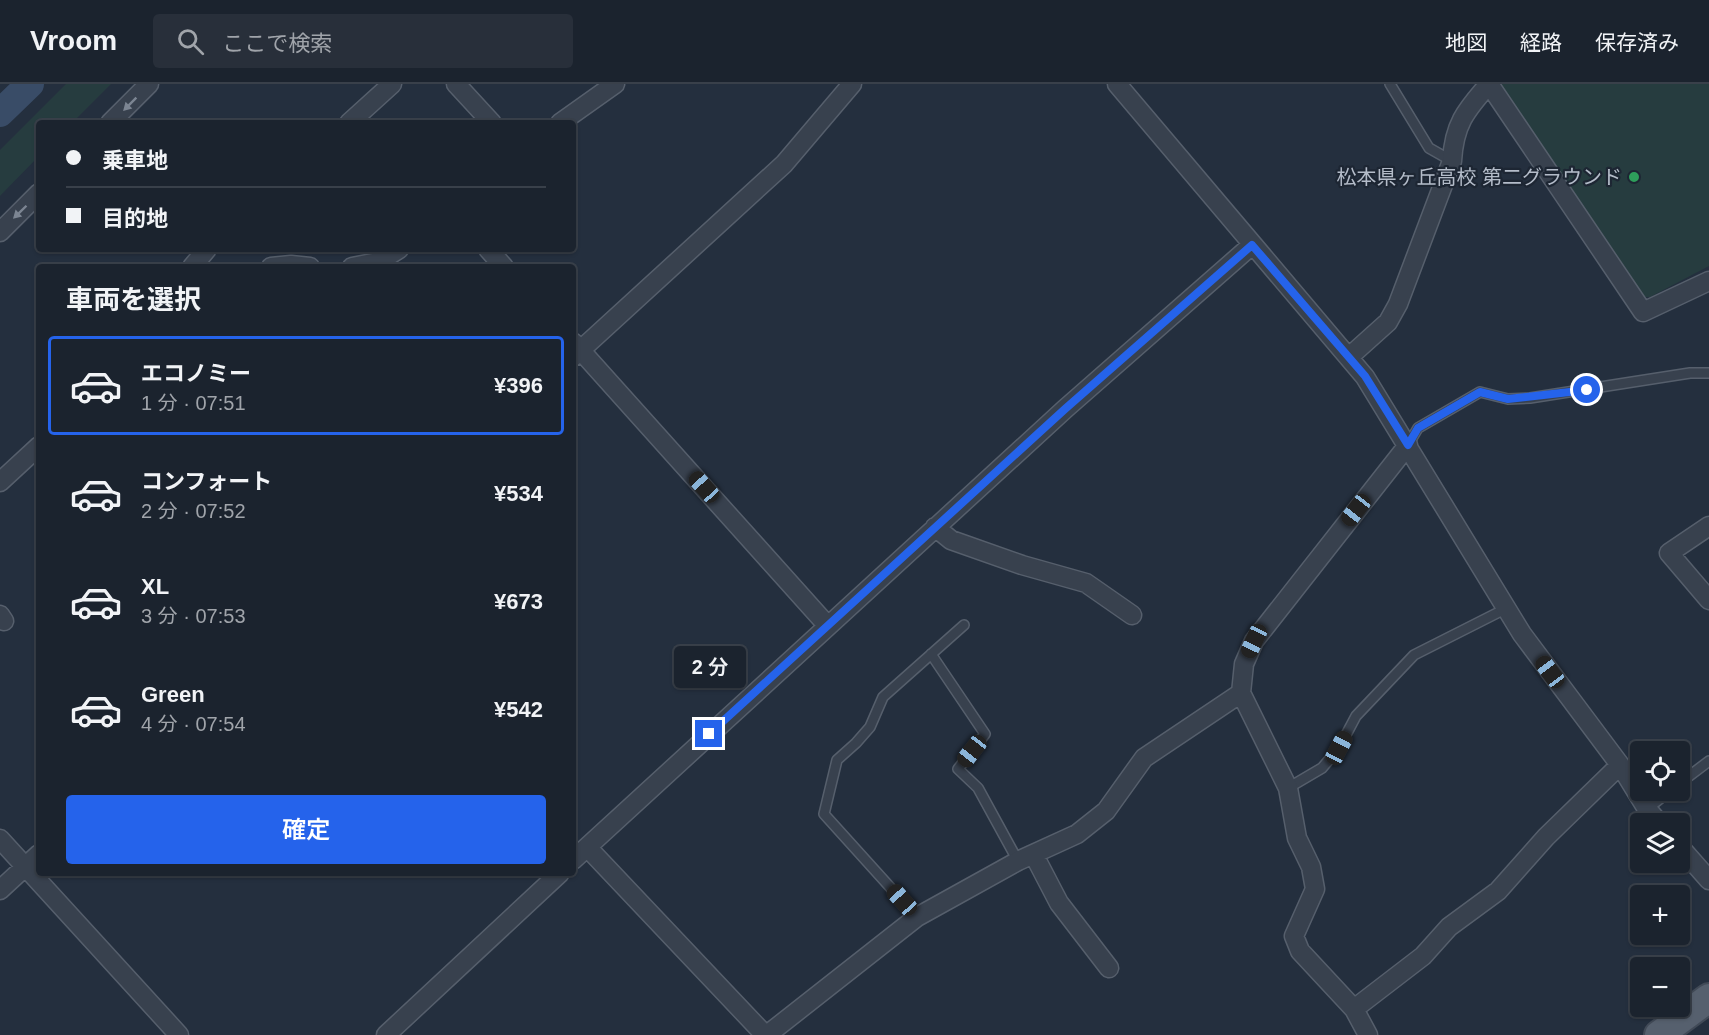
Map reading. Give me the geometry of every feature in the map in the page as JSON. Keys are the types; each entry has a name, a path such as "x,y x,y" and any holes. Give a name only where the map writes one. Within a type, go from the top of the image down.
{"main road":[{"path":"1659,1035 1709,998"}],"street":[{"path":"113,120 149,84"},
{"path":"352,120 392,84"},
{"path":"456,84 489,120"},
{"path":"564,120 615,84"},
{"path":"576,349 784,164 852,84"},
{"path":"1118,84 1365,376 1522,634 1620,765 1650,813"},
{"path":"1349,357 1388,322 1398,304 1452,161 1454,137 1468,108 1489,84 1643,312 1709,281"},
{"path":"0,232 36,196"},
{"path":"576,857 935,527 1252,245"},
{"path":"194,264 204,252"},
{"path":"368,264 378,262 394,252"},
{"path":"491,252 501,264"},
{"path":"576,351 827,625"},
{"path":"1368,1035 1354,1009 1300,951 1294,936 1315,890 1311,867 1297,838 1288,788 1241,693 1244,664 1254,641 1408,445"},
{"path":"0,482 36,449"},
{"path":"1709,526 1669,554 1709,600"},
{"path":"935,527 951,540 1022,566 1086,583 1132,615"},
{"path":"587,847 766,1035 917,917 1026,858 1077,834 1106,811 1144,758 1241,693"},
{"path":"1354,1009 1423,956 1449,927 1498,891 1546,837 1620,765"},
{"path":"0,839 179,1035"},
{"path":"0,890 36,857"},
{"path":"1026,858 1109,968"},
{"path":"1690,858 1709,880"},
{"path":"386,1035 557,876"}],"lane":[{"path":"1390,84 1429,148 1452,161"},
{"path":"1408,445 1418,428 1480,392 1508,399 1530,398 1709,372"},
{"path":"1288,788 1322,768 1339,748 1356,716 1414,655 1507,608"},
{"path":"917,917 824,813 837,760 870,726 883,697 964,626"},
{"path":"931,654 985,734 958,769 978,788 1026,858"},
{"path":"1690,775 1709,761"},
{"path":"1647,809 1657,801"}],"green space":[{"path":"66,84 111,84 75,120 36,120 36,159 0,196 0,150"},
{"name":"松本県ヶ丘高校 第二グラウンド","path":"1500,84 1709,84 1709,266 1650,297 1644,297 1497,89"}],"waterway":[{"path":"0,113 30,84"}],"place":[{"name":"松本県ヶ丘高校 第二グラウンド","path":"1634,177"}],"route":[{"path":"709,734 1065,409 1252,245 1365,376 1408,445 1418,428 1462,400 1480,392 1508,399 1587,390"}]}
